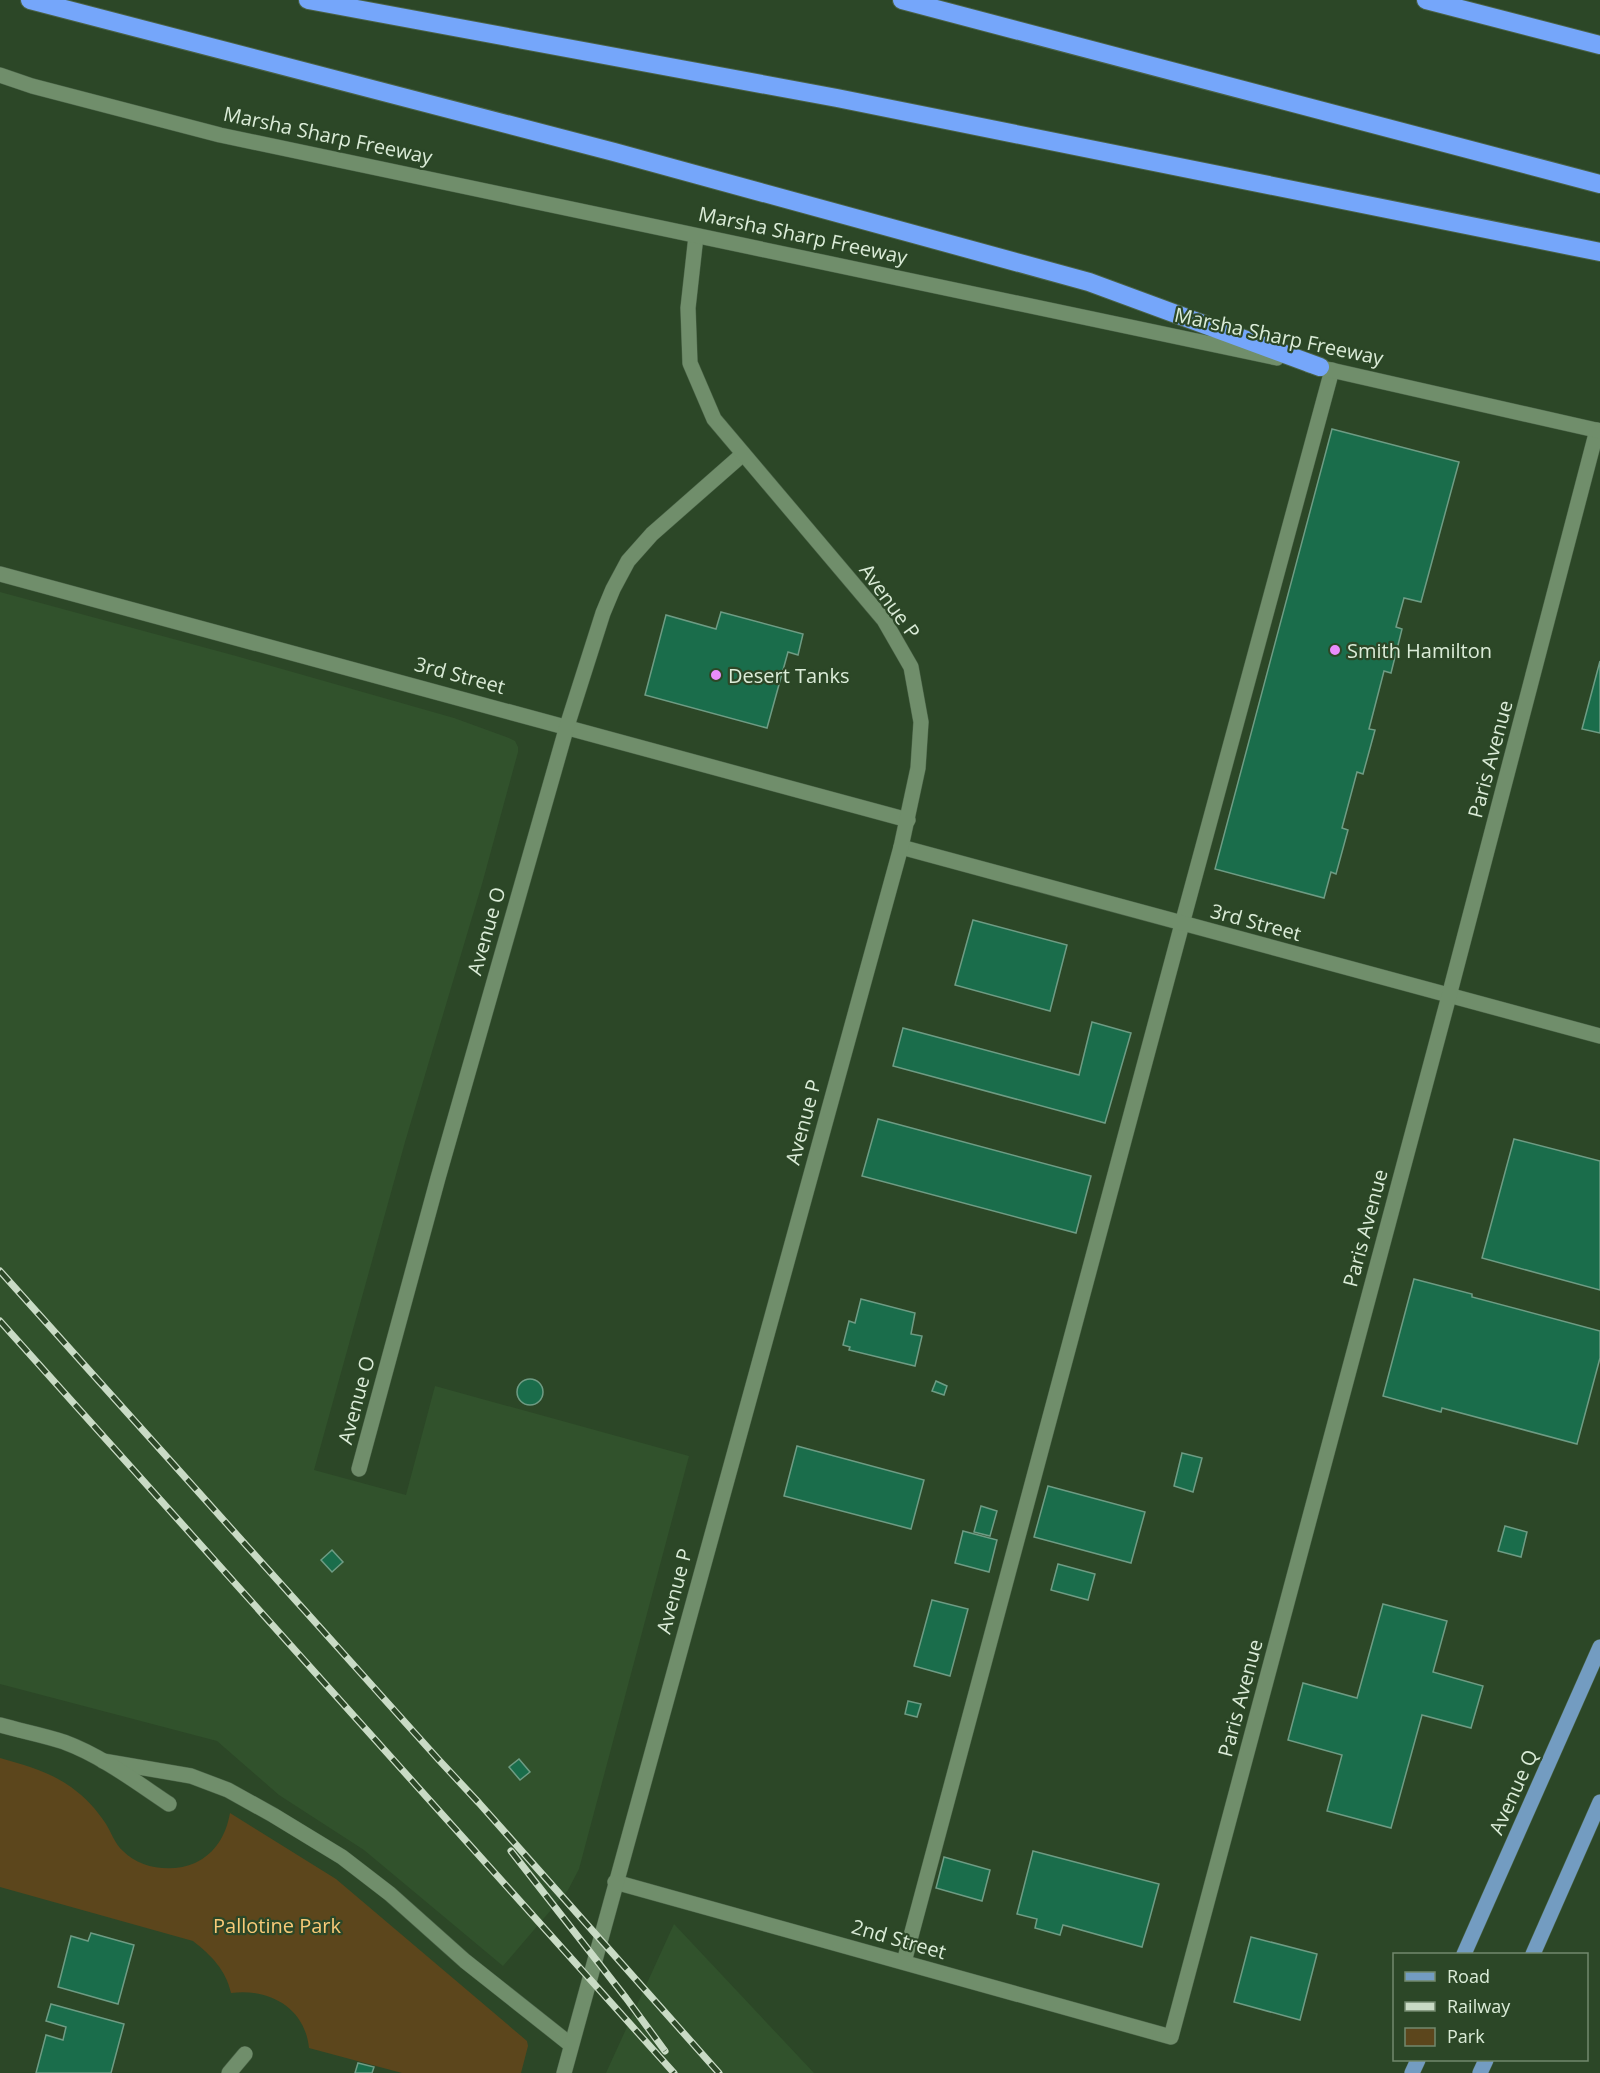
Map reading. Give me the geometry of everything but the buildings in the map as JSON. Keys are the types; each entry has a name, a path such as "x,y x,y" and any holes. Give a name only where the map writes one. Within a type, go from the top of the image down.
{"highway":[{"path":"30,0 614,152 1089,282 1326,368"},
{"path":"308,0 849,100 1600,252"},
{"path":"902,0 1600,184"},
{"path":"1426,0 1600,45"}],"main road":[{"name":"Avenue Q","path":"1464,1953 1600,1647"},
{"path":"1533,1953 1600,1802"}],"street":[{"name":"Marsha Sharp Freeway","path":"0,75 32,86 220,135 1326,368 1599,430"},
{"name":"Avenue P","path":"564,2073 901,847 918,768 921,722 911,667 884,620 714,419 690,363 688,308 696,236"},
{"path":"904,1962 1182,924 1326,368"},
{"name":"Paris Avenue","path":"1171,2037 1599,430"},
{"name":"Avenue O","path":"359,1469 441,1167 567,726 603,613 628,561 652,534 743,454"},
{"name":"3rd Street","path":"0,574 908,820"},
{"name":"3rd Street","path":"901,847 1600,1036"},
{"path":"0,1725 63,1742 100,1760 169,1804"},
{"path":"100,1760 190,1776 228,1790 273,1815 342,1857 390,1894 465,1961 572,2045"},
{"name":"2nd Street","path":"615,1882 1171,2037"},
{"path":"229,2073 244,2054"}],"shaded area":[{"path":"0,592 454,718 509,738 515,741 518,747 482,884 405,1142 314,1470 406,1495 435,1386 689,1456 579,1869 568,1890 503,1966 364,1850 279,1795 217,1741 0,1684"},
{"path":"674,1924 814,2073 606,2073"}],"green space":[{"name":"Pallotine Park","path":"0,1758 46,1773 71,1787 98,1813 120,1848 138,1862 157,1868 186,1866 209,1854 226,1829 230,1813 336,1879 527,2041 528,2046 521,2073 402,2073 309,2048 306,2034 292,2011 271,1997 245,1992 231,1993 217,1964 193,1941 0,1887"}],"railway":[{"path":"0,1271 719,2073"},
{"path":"0,1321 674,2073"},
{"path":"511,1851 665,2051"}],"place":[{"name":"Smith Hamilton","path":"1335,650"},
{"name":"Desert Tanks","path":"716,675"}]}
